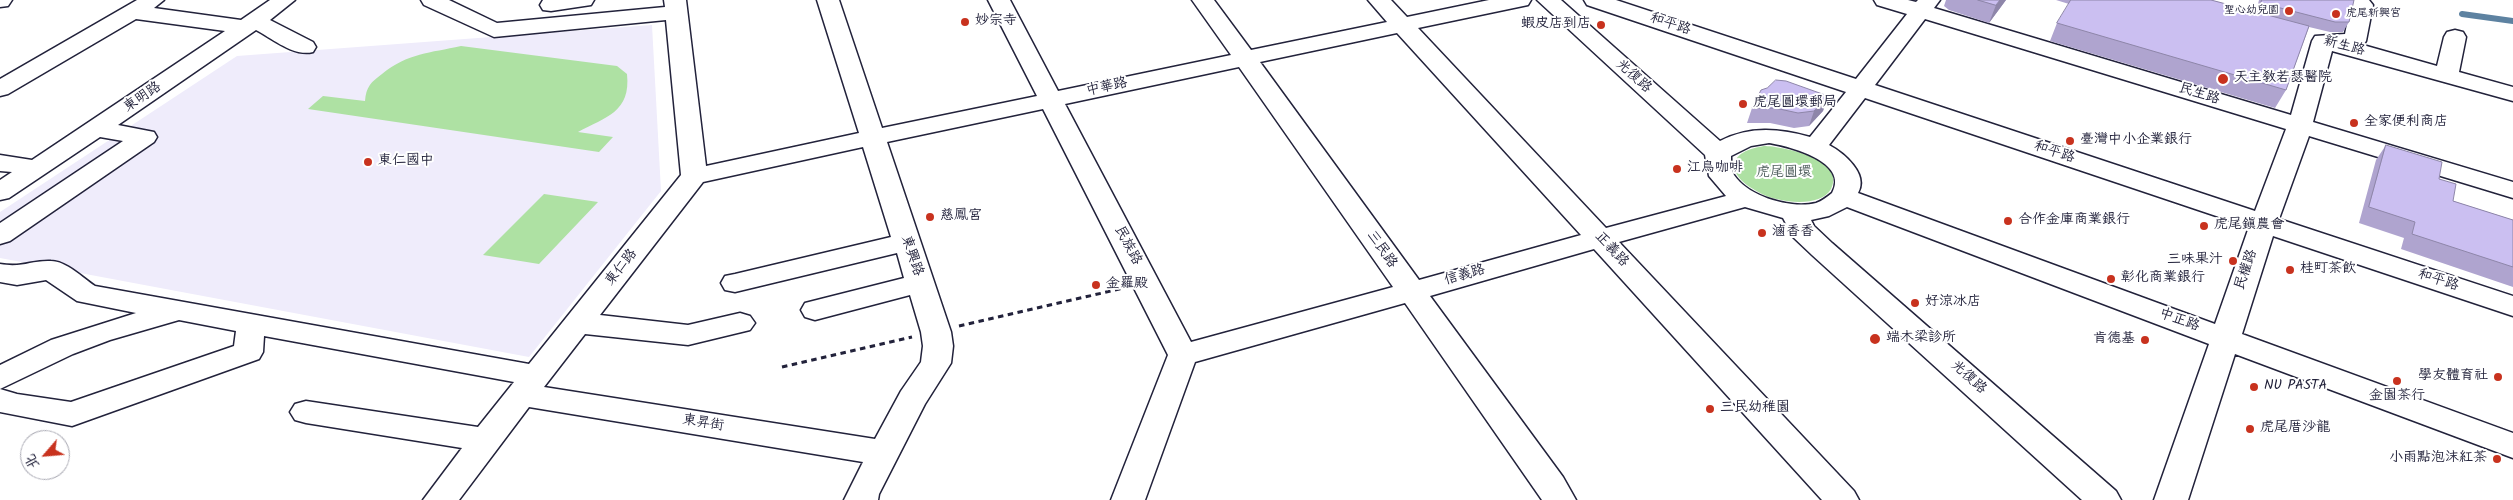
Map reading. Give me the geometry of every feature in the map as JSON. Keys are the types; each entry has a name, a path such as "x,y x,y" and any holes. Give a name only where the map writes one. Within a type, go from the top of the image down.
{"street":[{"path":"0,90 153,0"},
{"name":"東明路","path":"0,192 97,129 284,0"},
{"path":"432,0 494,30 675,3 694,176"},
{"path":"551,5 583,0"},
{"name":"東興路","path":"828,0 936,332 938,346 936,363 912,399 862,494 861,500"},
{"name":"民族路","path":"999,0 1183,355"},
{"name":"三民路","path":"1203,0 1246,58 1410,292 1551,486 1559,500"},
{"name":"正義路","path":"1379,0 1842,500"},
{"name":"中華路","path":"694,176 1520,0"},
{"name":"光復路","path":"1548,0 1718,153"},
{"name":"和平路","path":"1595,0 2513,306"},
{"name":"民生路","path":"1885,0 1925,5 2300,126 2513,190"},
{"path":"2314,39 2355,40 2362,5 2358,0"},
{"path":"1815,147 1925,5"},
{"path":"132,12 251,24 305,47"},
{"path":"2447,75 2455,37"},
{"name":"新生路","path":"2314,39 2513,94"},
{"name":"民權路","path":"2171,500 2224,337 2300,126 2314,39"},
{"path":"0,234 146,137 97,129"},
{"path":"1769,136 1790,139 1815,147 1828,155 1845,172 1848,178 1849,190 1844,197 1830,207 1813,211 1793,212 1772,208 1746,198 1725,181 1719,170 1718,153 1732,143 1749,137 1769,136"},
{"path":"0,163 38,168"},
{"name":"東仁路","path":"440,500 485,440 694,176"},
{"name":"中正路","path":"1844,197 2513,446"},
{"name":"信義路","path":"1183,355 1746,198"},
{"name":"光復路","path":"1793,212 1803,231 1822,249 2104,500"},
{"path":"735,283 906,242"},
{"path":"0,273 17,276 51,270 87,294 100,333"},
{"path":"815,310 920,283"},
{"name":"東昇街","path":"87,294 251,324 530,385 883,453"},
{"path":"0,378 62,347 100,333 176,311"},
{"path":"578,323 688,335 740,323"},
{"path":"0,400 13,405 72,414 248,352 251,324"},
{"path":"1128,500 1183,355"},
{"path":"306,412 485,440"}],"path":[{"path":"782,367 1146,283"}],"shaded area":[{"name":"東仁國中","path":"652,25 661,191 529,357 0,258 0,212 237,56"}],"green space":[{"path":"461,46 617,66 627,74 627,87 621,105 607,117 578,132 613,137 599,152 308,109 323,96 365,101 370,85 392,67 410,58"},
{"name":"虎尾圓環","path":"1764,146 1784,148 1810,156 1821,162 1830,170 1833,179 1831,189 1818,199 1797,202 1767,196 1749,186 1742,181 1735,170 1736,159 1744,152"},
{"path":"544,194 598,202 539,264 483,255"}],"building":[{"path":"1978,0 2000,0 1996,5"},
{"name":"天主教若瑟醫院","path":"2071,0 2211,0 2309,26 2286,90 2057,23"},
{"path":"2262,0 2354,0 2349,22 2335,22 2261,3"},
{"path":"1776,80 1786,81 1828,96 1814,111 1798,113 1775,108 1752,108 1761,90 1767,88"},
{"path":"2386,145 2442,162 2439,179 2456,184 2453,201 2513,220 2513,267 2412,234 2415,222 2369,207"}],"waterway":[{"path":"2462,14 2513,21"}],"place":[{"name":"聖心幼兒園","path":"2289,11"},
{"name":"虎尾新興宮","path":"2336,14"},
{"name":"妙宗寺","path":"965,22"},
{"name":"蝦皮店到店","path":"1601,25"},
{"name":"天主教若瑟醫院","path":"2223,79"},
{"name":"虎尾圓環郵局","path":"1743,104"},
{"name":"全家便利商店","path":"2354,123"},
{"name":"臺灣中小企業銀行","path":"2070,141"},
{"name":"東仁國中","path":"368,162"},
{"name":"江鳥咖啡","path":"1677,169"},
{"name":"慈鳳宮","path":"930,217"},
{"name":"合作金庫商業銀行","path":"2008,221"},
{"name":"虎尾鎮農會","path":"2204,226"},
{"name":"滷香香","path":"1762,233"},
{"name":"三味果汁","path":"2233,261"},
{"name":"桂町茶飲","path":"2290,270"},
{"name":"彰化商業銀行","path":"2111,279"},
{"name":"金羅殿","path":"1096,285"},
{"name":"好涼冰店","path":"1915,303"},
{"name":"端木梁診所","path":"1875,339"},
{"name":"肯德基","path":"2145,340"},
{"name":"學友體育社","path":"2498,377"},
{"name":"金園茶行","path":"2397,381"},
{"name":"NU PASTA","path":"2254,387"},
{"name":"三民幼稚園","path":"1710,409"},
{"name":"虎尾厝沙龍","path":"2250,429"},
{"name":"小雨點泡沫紅茶","path":"2497,459"}]}
